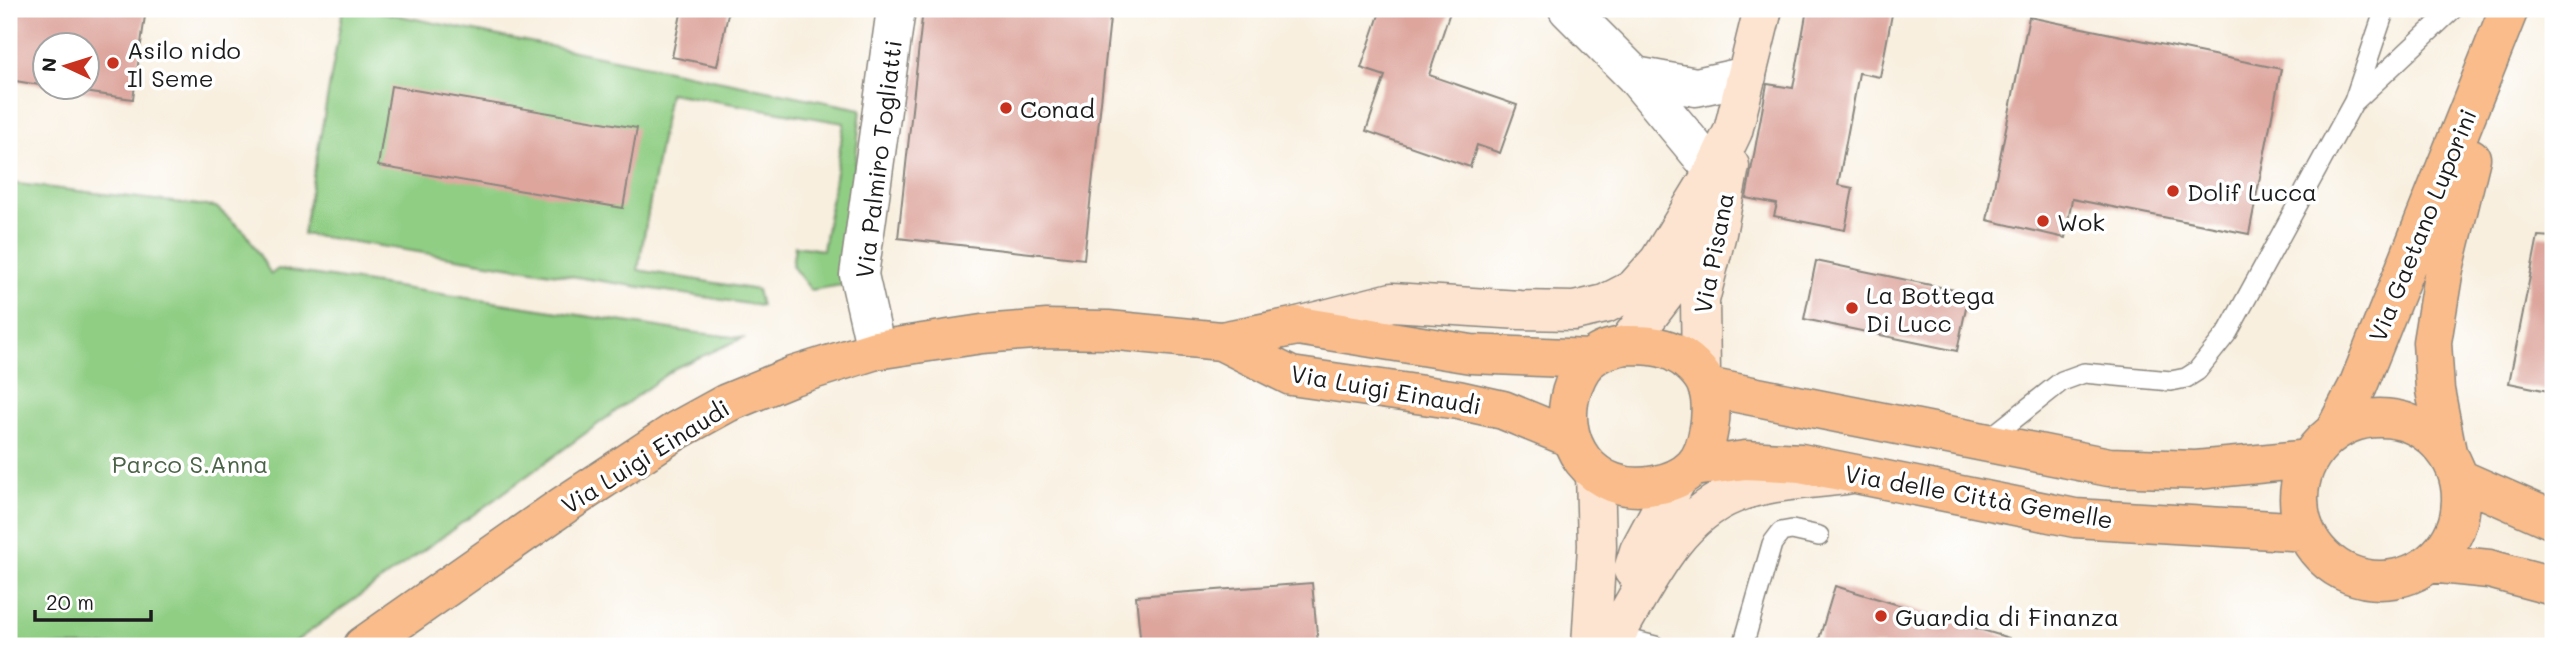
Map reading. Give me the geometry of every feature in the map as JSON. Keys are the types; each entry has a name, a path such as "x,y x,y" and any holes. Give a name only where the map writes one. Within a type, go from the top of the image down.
{"main road":[{"name":"Via Pisana","path":"1626,345 1678,275 1689,252 1714,171 1733,131 1763,9"},
{"name":"Via Gaetano Luporini","path":"2335,430 2358,386 2507,14"},
{"name":"Via Gaetano Luporini","path":"2453,466 2429,434 2407,422 2382,417 2357,420 2335,430 2320,443 2302,476 2299,512 2313,546 2341,571 2378,581 2397,579 2415,573 2430,563 2446,547 2456,527 2461,504 2453,466 2435,390 2432,342 2444,269 2507,14"},
{"name":"Via Pisana","path":"1606,643 1639,551 1706,440 1710,423 1704,381 1700,300 1727,185 1733,131"},
{"path":"1221,341 1298,326 1392,302 1574,311 1605,304 1634,289 1659,261 1714,171"},
{"name":"Via Luigi Einaudi","path":"1298,326 1471,354 1590,359"},
{"name":"Via Luigi Einaudi","path":"363,646 564,505 676,431 727,403 793,376 876,350 982,334 1047,329 1108,330 1221,341 1291,376 1458,400 1503,410 1571,438"},
{"path":"1686,472 1657,485 1624,487 1595,473 1581,458 1571,438 1568,425 1569,400 1577,377 1590,359 1604,351 1626,345 1645,345 1674,352 1704,381"},
{"name":"Via delle Città Gemelle","path":"1704,381 1984,443 2109,467 2196,470 2309,459"},
{"name":"Via delle Città Gemelle","path":"1686,472 1765,460 1801,463 2075,518 2306,532"},
{"path":"2453,466 2553,520"},
{"path":"1595,473 1597,546 1606,643"},
{"path":"1606,643 1679,533 1703,511 1734,494 1762,486 1853,474"},
{"path":"2430,563 2489,569 2552,588"}],"street":[{"name":"Via Palmiro Togliatti","path":"876,350 859,275 896,9"},
{"path":"1568,9 1635,76 1714,171"},
{"path":"1635,76 1696,88 1747,76"}],"lane":[{"path":"1984,443 2062,381 2084,373 2171,381 2186,378 2197,371 2228,332 2353,103 2385,9"},
{"path":"2353,103 2453,9"},
{"path":"1743,646 1772,544 1781,532 1792,530 1819,536"},
{"path":"1606,643 1654,646"}],"green space":[{"path":"343,9 366,9 861,109 843,285 811,290 792,266 795,246 823,250 844,123 669,93 638,270 757,290 761,306 303,234"},
{"name":"Parco S.Anna","path":"9,183 216,207 246,233 271,274 278,269 743,338 675,368 289,646 9,646"}],"building":[{"name":"Asilo nido Il Seme","path":"9,9 146,9 133,99 102,95 102,32 32,32 32,84 9,80"},
{"path":"682,9 729,9 717,66 672,57"},
{"name":"Conad","path":"923,9 1111,9 1084,259 898,238"},
{"path":"1381,9 1451,9 1429,75 1517,105 1500,153 1477,145 1470,167 1366,131 1385,76 1361,68"},
{"path":"1807,9 1893,9 1880,77 1859,73 1838,185 1853,188 1845,230 1774,216 1777,204 1746,198 1767,84 1793,88"},
{"path":"2029,17 2281,69 2249,234 2072,199 2065,238 1987,220"},
{"path":"391,86 637,128 623,208 378,166"},
{"path":"2538,236 2553,237 2553,392 2509,383"},
{"path":"1816,261 1969,293 1957,351 1804,319"},
{"path":"1312,583 1318,644 1141,646 1136,596"},
{"name":"Guardia di Finanza","path":"1835,586 2009,638 2008,646 1817,646"}],"place":[{"name":"Asilo nido Il Seme","path":"113,63"},
{"name":"Conad","path":"1006,108"},
{"name":"Dolif Lucca","path":"2173,191"},
{"name":"Wok","path":"2043,221"},
{"name":"La Bottega Di Lucc","path":"1852,308"},
{"name":"Guardia di Finanza","path":"1881,616"}]}
